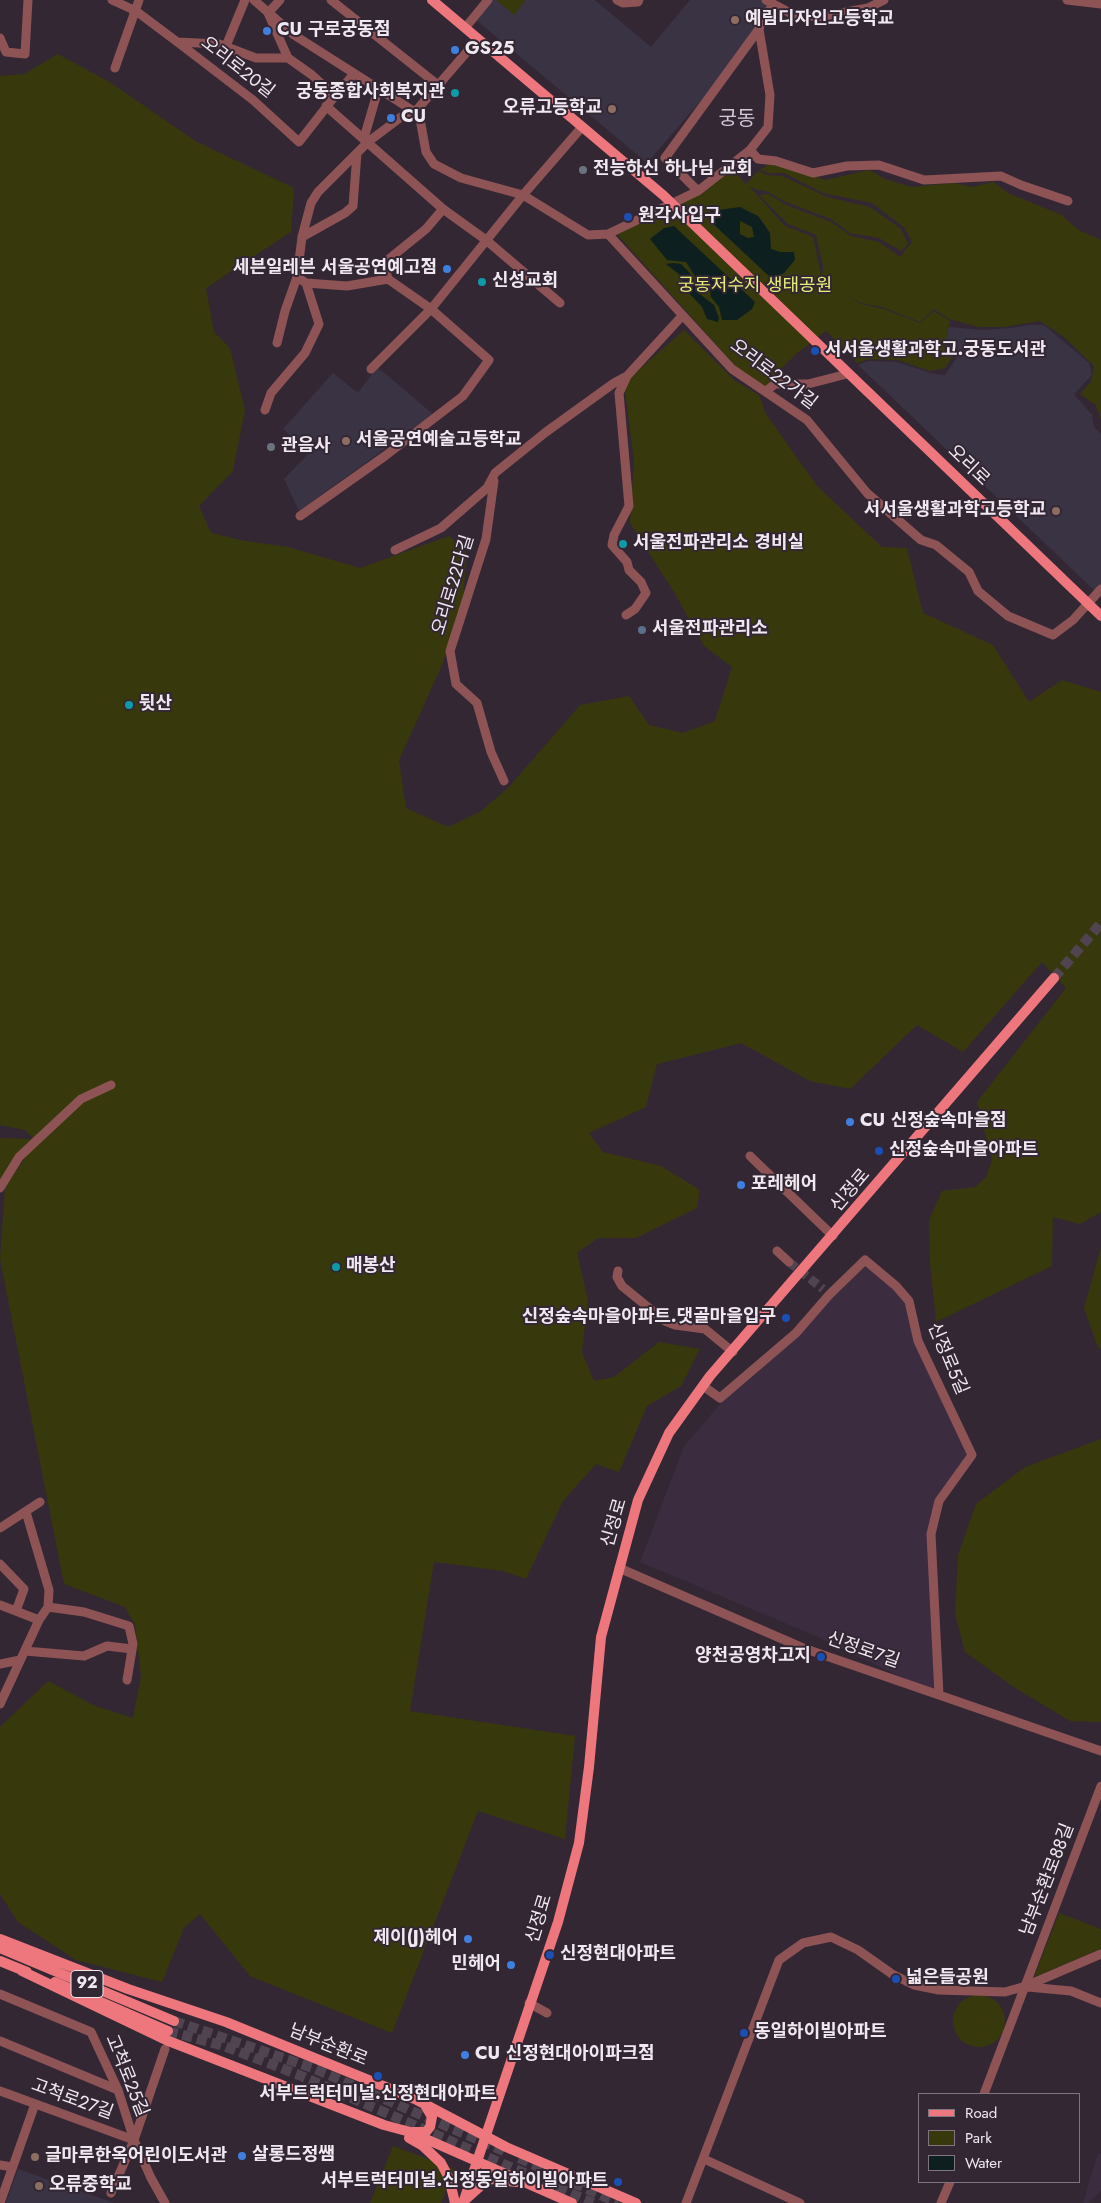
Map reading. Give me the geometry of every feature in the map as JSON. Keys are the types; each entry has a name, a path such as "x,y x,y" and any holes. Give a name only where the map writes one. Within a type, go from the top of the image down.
{"main road":[{"name":"오리로","path":"432,0 671,202 847,374 1101,616"},
{"name":"신정로","path":"460,2202 476,2161 558,1922 579,1843 589,1767 601,1637 638,1500 669,1433 703,1386 1054,978"},
{"name":"남부순환로","path":"0,1939 128,1989 226,2022 425,2104 484,2135 636,2203"},
{"name":"92","path":"0,1948 174,2021"},
{"name":"92","path":"0,1962 70,1987 168,2031"},
{"path":"22,1971 166,2040 384,2125 410,2132 572,2203"},
{"path":"410,2132 426,2132 430,2127 432,2117 425,2104"},
{"path":"384,2125 423,2146 437,2157 460,2202 486,2181 492,2179 527,2183"}],"street":[{"path":"0,38 6,52 25,54 28,0"},
{"name":"오리로20길","path":"112,0 136,12 253,100 298,142 353,74"},
{"path":"115,68 139,0"},
{"name":"오리로20길","path":"226,46 245,0"},
{"path":"254,0 294,35 415,112 420,119 426,152 434,164 461,178 523,195 588,235 608,234 671,202 698,191 750,150 768,127 770,95 759,30"},
{"path":"268,14 280,0"},
{"path":"331,0 438,86"},
{"path":"465,28 488,0"},
{"path":"616,0 623,3 638,2 639,0"},
{"path":"698,191 665,158 759,30 769,3 792,14 819,17 868,8 884,0"},
{"path":"1067,0 1101,4"},
{"path":"268,14 288,58 312,75 335,96"},
{"path":"366,140 401,117 415,112 478,39"},
{"name":"오리로20길","path":"177,42 226,46 256,58 288,58"},
{"path":"277,343 285,311 297,277 302,237 311,203 318,192 357,153 366,140 378,90"},
{"path":"326,106 443,210 486,240 560,303"},
{"path":"371,370 430,309 523,195 582,127"},
{"path":"750,150 758,159 776,161 813,173 847,166 879,165 924,180 1001,176 1068,201"},
{"path":"302,237 345,213 353,206 357,153"},
{"path":"300,516 385,456 464,396 489,360 430,309 388,279 384,262 426,229 443,210"},
{"name":"오리로22가길","path":"608,234 732,369 806,420 867,493 921,540 936,545 969,572 978,591 1008,616 1053,635 1073,620 1087,603"},
{"path":"297,277 306,283 346,286 388,279"},
{"path":"265,410 272,393 305,353 319,324 306,283"},
{"name":"오리로22다길","path":"626,615 635,609 646,593 641,582 629,570 627,562 612,545 614,535 628,506 629,490 619,393 627,376 682,316"},
{"path":"766,391 776,384 808,384 847,374"},
{"name":"오리로22다길","path":"395,550 441,528 488,488 495,474 561,421 614,383 627,376"},
{"name":"오리로22다길","path":"495,474 486,540 464,614 450,651 456,684 477,703 491,752 504,781"},
{"path":"1087,603 1101,589"},
{"path":"0,1188 19,1157 81,1099 111,1085"},
{"path":"750,1156 833,1236"},
{"path":"776,1251 789,1262"},
{"name":"신정로5길","path":"703,1386 720,1398 796,1333 826,1292 865,1260 896,1286 909,1301 918,1341 972,1455 939,1502 931,1534 939,1695"},
{"path":"618,1271 617,1277 622,1286 665,1321 675,1325 705,1329 733,1352"},
{"path":"0,1528 40,1502"},
{"path":"0,1704 38,1620 48,1607 50,1590 37,1554 26,1512"},
{"path":"0,1564 24,1589 16,1611"},
{"name":"신정로7길","path":"619,1568 803,1648 1101,1751"},
{"path":"0,1605 38,1620"},
{"path":"48,1607 84,1612 130,1626 132,1649 127,1680"},
{"path":"25,1650 84,1656 107,1646 132,1649"},
{"path":"0,1664 20,1660"},
{"name":"남부순환로88길","path":"984,2093 1101,1786"},
{"path":"686,2203 779,1960 802,1943 831,1938 858,1950 892,1974 914,1985 939,1990 1005,1992 1026,1986 1101,1954"},
{"path":"1026,1986 1071,1991 1101,2003"},
{"name":"고척로25길","path":"0,1994 91,2032 118,2090 134,2140 151,2178 166,2203"},
{"path":"529,2003 547,2013"},
{"name":"고척로27길","path":"0,2041 118,2090"},
{"path":"111,2193 134,2140 165,2048"},
{"name":"고척로27길","path":"0,2091 134,2140"},
{"path":"0,2203 35,2104"},
{"path":"704,2159 800,2203"},
{"path":"0,2165 12,2168"},
{"path":"943,2202 950,2183"}],"shaded area":[{"path":"488,0 595,0 651,47 690,0 766,0 773,5 742,53 647,163 474,18"},
{"name":"서서울생활과학고등학교","path":"1044,325 1089,363 1092,375 1074,394 1092,415 1094,427 1101,434 1101,589 1097,593 858,365 868,361 897,362 930,373 945,375 957,357 945,347 949,327 983,330"},
{"name":"서울공연예술고등학교","path":"377,367 433,414 299,511 284,479 309,453 283,429 333,373 358,393"},
{"name":"양천공영차고지","path":"865,1260 909,1301 918,1341 972,1455 939,1501 931,1534 939,1695 811,1634 640,1562 684,1446 738,1383 796,1333"},
{"path":"1098,2153 1101,2154 1101,2191 1088,2203 1083,2203"},
{"name":"오류중학교","path":"18,2169 114,2203 6,2203"}],"green space":[{"path":"496,0 526,0 514,15"},
{"path":"58,54 111,83 197,142 294,188 291,232 206,288 214,332 230,348 245,410 233,471 199,506 211,533 245,541 288,547 360,568 449,536 467,553 463,596 443,663 399,760 406,808 448,827 480,812 509,787 580,705 629,696 649,725 683,733 715,721 732,667 704,646 674,592 630,523 634,461 624,383 684,330 734,380 759,395 766,414 817,486 882,547 907,548 923,613 993,645 1029,702 1062,680 1101,692 1101,921 1082,942 1101,922 1101,1212 1080,1224 1053,1217 1052,1266 936,1322 930,1263 929,1220 942,1191 975,1187 986,1177 992,1160 977,1102 1066,988 1042,962 963,1052 917,1025 850,1089 810,1081 741,1043 657,1064 646,1107 589,1133 603,1152 661,1166 700,1190 697,1208 636,1238 598,1238 577,1253 588,1300 582,1352 594,1381 614,1377 659,1342 700,1349 681,1386 647,1406 619,1472 596,1464 563,1501 526,1579 503,1571 434,1562 410,1711 575,1736 565,1839 478,1811 392,2033 250,1976 200,1914 184,1928 162,1982 76,1960 18,1922 0,1894 0,1727 48,1681 95,1706 133,1718 141,1676 135,1625 125,1607 64,1584 0,1259 5,1187 30,1150 8,1176 0,1192 0,1138 34,1139 25,1130 0,1125 0,76 24,74"},
{"name":"궁동저수지 생태공원","path":"771,163 826,180 869,170 885,179 912,187 954,183 973,187 993,182 1010,194 1062,215 1078,230 1101,240 1101,420 1096,405 1080,394 1091,382 1094,366 1064,337 1040,321 1003,327 979,327 949,319 934,309 920,322 883,307 860,303 843,292 860,304 884,309 920,323 934,311 950,321 944,348 953,356 945,368 930,371 898,360 869,359 858,363 826,331 796,354 778,372 784,381 765,389 739,370 617,234 703,193 731,168 746,184 758,171 767,175 782,176 827,197 870,207 901,229 908,244 901,251 879,238 850,233 831,219 786,202 766,191 757,190 749,186 785,226 813,237 822,279 823,266 816,235 788,224 759,195 768,194 786,205 831,222 851,236 879,242 900,257 912,242 905,228 872,203 823,193 784,173 769,173 760,170"},
{"path":"1101,1247 1101,1349 1098,1348 1084,1308"},
{"path":"1101,1439 1101,1722 1070,1721 1012,1686 965,1652 955,1613 958,1555 976,1504 1025,1467"},
{"path":"1059,1913 1101,1929 1101,1949 1034,1977"},
{"path":"979,1995 989,1997 997,2003 1003,2011 1005,2021 1003,2031 997,2039 989,2045 979,2047 969,2045 961,2039 955,2031 953,2021 955,2011 961,2003 969,1997"},
{"path":"393,2146 454,2169 441,2203 370,2203"}],"water":[{"path":"740,207 758,216 770,233 771,249 781,252 794,252 795,260 784,273 772,279 709,220 708,215 711,211","holes":["740,221 752,227 754,237 748,238 740,234"]},
{"path":"674,226 755,302 752,309 737,320 722,320 719,307 711,297 709,282 696,278 686,262 667,260 650,239 664,228"},
{"path":"666,264 681,264 687,270 693,277 697,292 714,305 719,318 718,322 707,319 702,307 687,291 680,275"}],"tunnel":[{"path":"1054,978 1101,923"},
{"path":"789,1262 823,1289"},
{"path":"174,2021 313,2068 506,2152"},
{"path":"168,2031 224,2046 299,2075 593,2203"},
{"path":"519,2158 618,2203"}],"place":[{"name":"예림디자인고등학교","path":"735,20"},
{"name":"CU 구로궁동점","path":"267,31"},
{"name":"GS25","path":"455,50"},
{"name":"궁동종합사회복지관","path":"455,93"},
{"name":"오류고등학교","path":"612,109"},
{"name":"CU","path":"391,118"},
{"name":"전능하신 하나님 교회","path":"583,170"},
{"name":"원각사입구","path":"628,217"},
{"name":"세븐일레븐 서울공연예고점","path":"447,269"},
{"name":"신성교회","path":"482,282"},
{"name":"서서울생활과학고.궁동도서관","path":"815,351"},
{"name":"서울공연예술고등학교","path":"346,441"},
{"name":"관음사","path":"271,447"},
{"name":"서서울생활과학고등학교","path":"1056,511"},
{"name":"서울전파관리소 경비실","path":"623,544"},
{"name":"서울전파관리소","path":"642,630"},
{"name":"뒷산","path":"129,705"},
{"name":"CU 신정숲속마을점","path":"850,1122"},
{"name":"신정숲속마을아파트","path":"879,1151"},
{"name":"포레헤어","path":"741,1185"},
{"name":"매봉산","path":"336,1267"},
{"name":"신정숲속마을아파트.댓골마을입구","path":"786,1318"},
{"name":"양천공영차고지","path":"821,1657"},
{"name":"제이(J)헤어","path":"468,1939"},
{"name":"신정현대아파트","path":"550,1955"},
{"name":"민헤어","path":"511,1965"},
{"name":"넓은들공원","path":"896,1979"},
{"name":"동일하이빌아파트","path":"744,2033"},
{"name":"CU 신정현대아이파크점","path":"465,2055"},
{"name":"서부트럭터미널.신정현대아파트","path":"378,2076"},
{"name":"살롱드정쌤","path":"242,2156"},
{"name":"글마루한옥어린이도서관","path":"35,2157"},
{"name":"서부트럭터미널.신정동일하이빌아파트","path":"618,2182"},
{"name":"오류중학교","path":"39,2186"}],"district":[{"name":"궁동","path":"737,120"}]}
